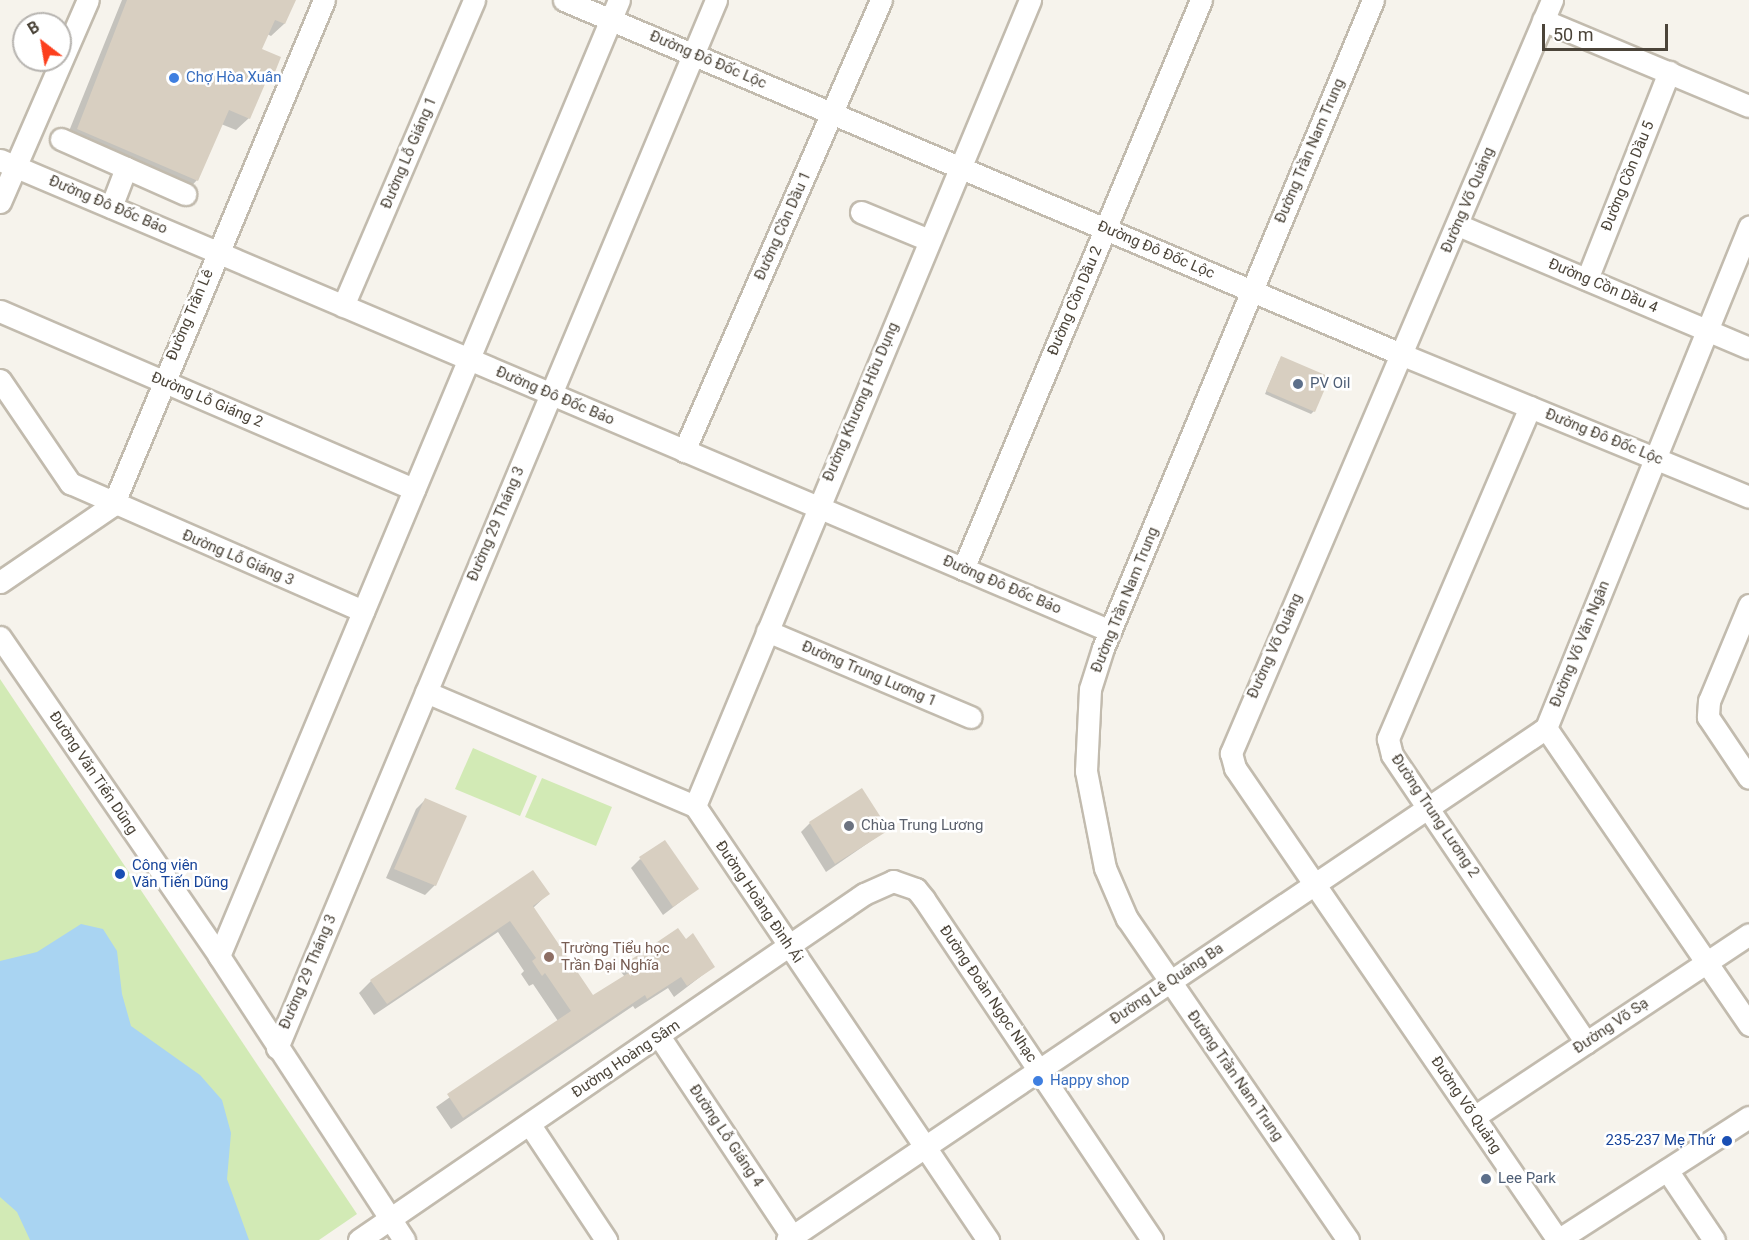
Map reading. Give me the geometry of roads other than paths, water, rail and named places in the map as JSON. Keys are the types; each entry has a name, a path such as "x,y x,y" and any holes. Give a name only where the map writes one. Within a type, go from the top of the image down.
{"street":[{"path":"0,202 8,163 88,0"},
{"name":"Đường Trần Lê","path":"113,505 216,251 324,0"},
{"name":"Đường Lỗ Giáng 1","path":"343,306 474,0"},
{"name":"Đường Đô Đốc Lộc","path":"564,0 615,10 693,54 1403,355 1749,497"},
{"name":"Đường 29 Tháng 3","path":"277,1048 716,0"},
{"name":"Đường Cồn Dầu 1","path":"684,451 881,0"},
{"name":"Đường Khương Hữu Dụng","path":"695,806 817,507 1030,0"},
{"name":"Đường Cồn Dầu 2","path":"963,569 1200,0"},
{"name":"Đường Trần Nam Trung","path":"1348,1240 1127,919 1105,868 1086,771 1090,689 1110,631 1374,0"},
{"name":"Đường Võ Quảng","path":"1552,0 1403,355 1231,753 1235,768 1558,1240"},
{"path":"219,956 615,10"},
{"path":"1543,20 1749,106"},
{"name":"Đường Cồn Dầu 5","path":"1587,279 1669,72"},
{"path":"61,139 185,194"},
{"name":"Đường Đô Đốc Bảo","path":"8,163 1110,631"},
{"path":"111,207 126,168"},
{"path":"861,212 929,240"},
{"name":"Đường Cồn Dầu 4","path":"1458,225 1749,348"},
{"name":"Đường Võ Văn Ngân","path":"1546,728 1749,227"},
{"name":"Đường Lỗ Giáng 2","path":"0,311 414,489"},
{"name":"Đường Lỗ Giáng 3","path":"0,381 70,483 113,505 363,611"},
{"name":"Đường Trung Lương 2","path":"1530,407 1391,726 1388,739 1392,755 1586,1043"},
{"path":"0,582 113,505"},
{"path":"1749,605 1741,645 1709,700 1708,717 1749,778"},
{"name":"Đường Trung Lương 1","path":"767,631 971,717"},
{"name":"Đường Văn Tiến Dũng","path":"0,637 219,956 404,1240"},
{"path":"426,692 695,806"},
{"path":"1546,728 1749,1025"},
{"name":"Đường Lê Quảng Ba","path":"790,1238 1546,728"},
{"name":"Đường Hoàng Đình Ái","path":"695,806 988,1240"},
{"name":"Đường Hoàng Sâm","path":"359,1240 864,894 893,881"},
{"name":"Đường Đoàn Ngọc Nhạc","path":"893,881 910,885 924,899 1152,1240"},
{"name":"Đường Võ Sạ","path":"1474,1117 1749,934"},
{"name":"Đường Lỗ Giáng 4","path":"659,1036 790,1238"},
{"path":"1558,1240 1749,1117"},
{"path":"530,1125 606,1240"},
{"path":"1667,1170 1714,1240"}],"water":[{"path":"81,924 103,929 117,951 122,994 131,1026 200,1075 222,1100 231,1133 227,1179 249,1240 30,1240 17,1212 0,1197 0,961 37,952"}],"place":[{"name":"Chợ Hòa Xuân","path":"174,78"},
{"name":"PV Oil","path":"1298,384"},
{"name":"Chùa Trung Lương","path":"849,826"},
{"name":"Công viên Văn Tiến Dũng","path":"120,874"},
{"name":"Trường Tiểu học Trần Đại Nghĩa","path":"549,957"},
{"name":"Happy shop","path":"1038,1081"},
{"name":"235-237 Mẹ Thứ","path":"1727,1141"},
{"name":"Lee Park","path":"1486,1179"}]}
